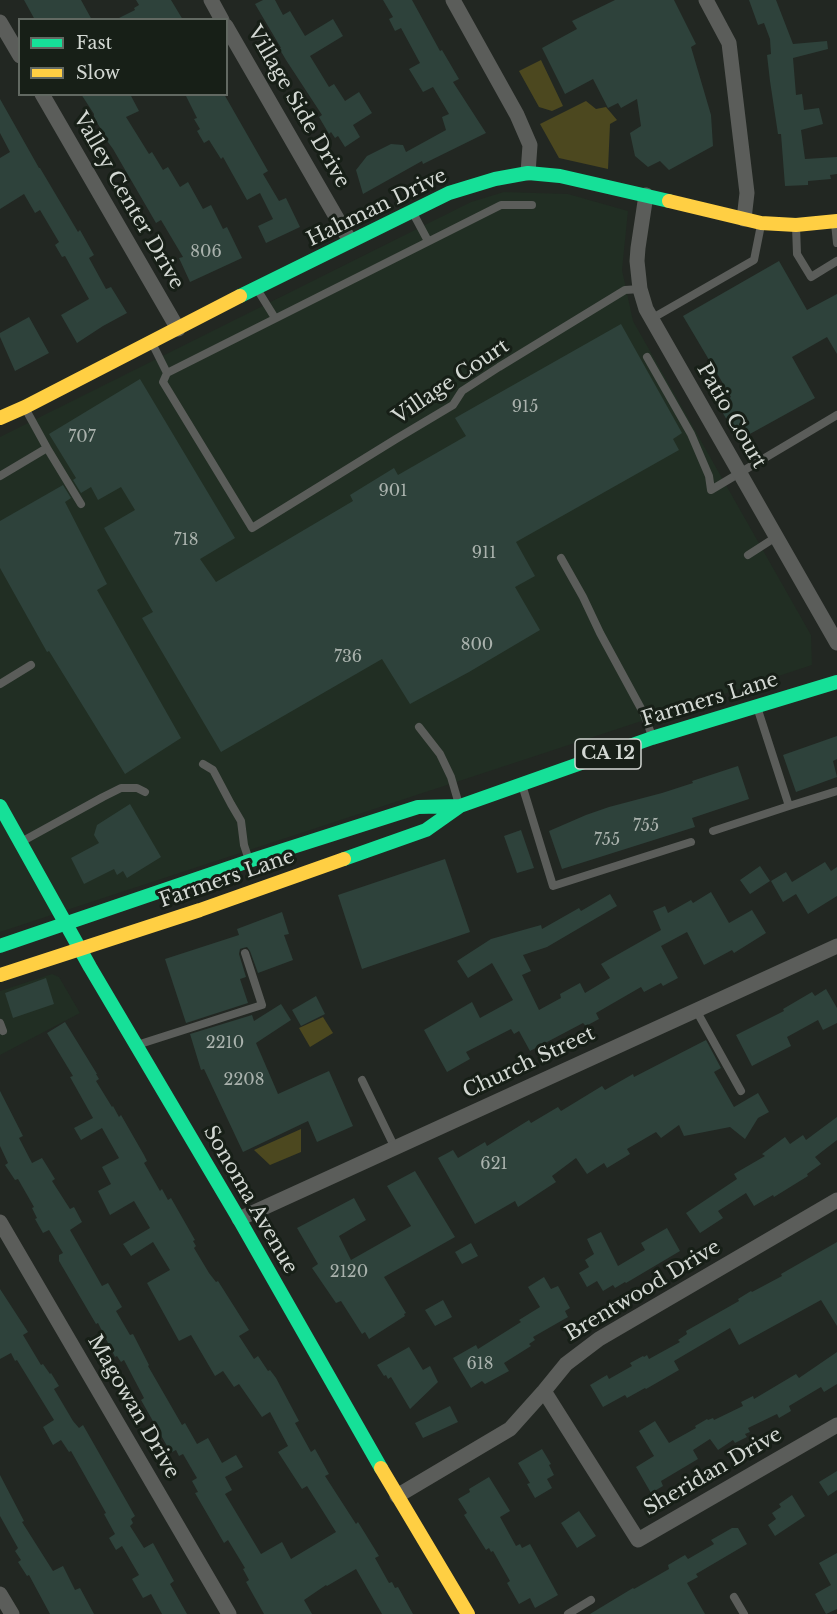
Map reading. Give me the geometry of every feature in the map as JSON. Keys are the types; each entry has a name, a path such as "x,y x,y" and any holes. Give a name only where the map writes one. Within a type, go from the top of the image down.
{"street":[{"name":"Village Side Drive","path":"211,0 221,18"},
{"path":"453,0 517,115 530,145 528,173"},
{"path":"706,0 729,43 747,192 744,219"},
{"path":"0,22 18,53"},
{"name":"Village Side Drive","path":"228,30 350,241"},
{"name":"Valley Center Drive","path":"43,96 178,329"},
{"name":"Hahman Drive","path":"1,416 25,407 448,193 495,178 528,173 560,176 761,223 796,225 836,221"},
{"name":"Patio Court","path":"646,195 638,248 638,268 640,289 651,320 776,537 832,620 837,643"},
{"name":"Farmers Lane","path":"0,975 220,903 426,830 460,806 652,738 837,682"},
{"name":"Sonoma Avenue","path":"0,806 397,1496 468,1614"},
{"name":"Farmers Lane","path":"0,946 249,861 418,807 460,806"},
{"name":"Church Street","path":"239,1220 837,946"},
{"name":"Brentwood Drive","path":"397,1496 510,1429 566,1364 599,1339 837,1200"},
{"name":"Magowan Drive","path":"0,1222 229,1614"},
{"name":"Sheridan Drive","path":"544,1391 638,1539 837,1425"},
{"path":"0,1594 12,1614"}],"lane":[{"path":"152,341 167,373 501,205 532,205"},
{"path":"412,212 428,241"},
{"path":"836,221 837,243"},
{"path":"651,320 754,260 761,223"},
{"path":"796,225 797,254 811,277 837,261"},
{"path":"257,288 275,318"},
{"name":"Village Court","path":"167,373 163,382 252,528 453,405 462,391 499,367 625,290 640,289"},
{"path":"647,357 691,435 709,476 711,490 837,415"},
{"path":"25,407 81,504"},
{"path":"0,476 47,448"},
{"path":"748,555 776,537"},
{"path":"561,558 644,714 652,738"},
{"path":"0,684 31,665"},
{"path":"757,706 789,806"},
{"path":"419,726 440,754 451,777 460,806"},
{"path":"203,764 213,770 241,821 249,861"},
{"path":"522,784 553,886 691,842"},
{"path":"21,842 121,788 137,788 145,792"},
{"path":"713,831 837,791"},
{"path":"136,1045 261,1005 245,953"},
{"path":"696,1010 741,1091"},
{"path":"362,1080 395,1148"},
{"path":"734,1597 744,1614"},
{"path":"568,1614 591,1600"}],"shaded area":[{"path":"541,60 563,106 552,111 539,107 519,71"},
{"path":"586,101 596,109 606,107 617,120 610,124 608,169 559,158 540,124"},
{"path":"504,192 568,194 628,211 622,270 633,321 811,635 812,665 0,932 0,437 471,202"},
{"path":"52,974 59,977 80,1013 0,1055 0,991"},
{"path":"323,1017 333,1033 310,1047 299,1028"},
{"path":"301,1129 301,1152 270,1165 254,1150"}],"building":[{"path":"24,0 81,0 91,18 34,18"},
{"path":"136,0 171,0 182,18 119,18 135,10 134,8 139,5"},
{"path":"263,0 275,0 283,15 290,11 305,36 333,19 343,36 310,56 329,87 334,84 345,101 359,92 372,113 353,125 360,137 345,147 338,136 335,138 331,132 329,134 319,117 322,115 279,48 281,48 255,4"},
{"path":"383,0 412,0 440,51 442,50 459,79 453,82 486,133 423,164 422,161 363,194 356,170 367,156 391,144 403,145 406,152 446,130 442,117 449,114 433,87 423,92 409,69 420,63 401,28 395,31 389,19 393,17"},
{"path":"615,0 674,0 696,44 691,47 711,115 713,146 669,170 660,161 648,167 635,156 630,133 641,126 637,99 621,108 618,103 608,108 593,79 565,94 542,48 577,29 572,21"},
{"path":"749,0 776,0 793,44 827,41 828,49 793,58 796,95 802,94 804,110 819,108 823,124 801,130 805,159 837,157 837,174 830,175 831,179 808,181 808,185 785,186 781,134 778,134 767,55 771,54 770,39 764,23 758,25"},
{"path":"82,96 131,96 139,111 126,117 149,154 152,152 163,170 168,167 180,187 188,182 203,209 211,205 223,229 227,227 242,258 190,282 179,258 183,257 161,220 156,223 105,138"},
{"path":"186,96 225,96 268,171 263,174 279,201 286,198 300,227 266,243 258,226 273,219 260,193 247,200 223,157 221,159 209,140 204,143 197,131 200,129 194,119 197,118"},
{"path":"0,99 39,168 94,255 89,258 106,289 111,287 127,313 77,343 61,315 89,299 65,256 62,257 55,245 59,242 40,210 35,213 24,194 0,209 0,158 10,152 0,133"},
{"path":"779,261 807,310 837,294 837,354 827,337 792,357 815,398 739,440 718,405 731,397 683,316"},
{"path":"29,317 49,353 15,371 0,333"},
{"path":"621,324 682,433 673,439 679,450 516,542 535,576 515,587 540,630 410,704 382,659 221,752 142,618 153,612 104,528 135,510 121,487 98,500 91,487 81,493 73,480 76,478 49,434 140,379 235,538 200,559 216,582 353,501 350,495 394,468 398,475 466,436 455,418"},
{"path":"63,485 71,498 65,502 107,584 97,590 181,738 125,774 49,651 47,652 0,568 0,521"},
{"path":"837,736 837,759 833,761 837,777 796,792 783,755"},
{"path":"738,766 749,799 692,818 695,827 562,869 549,831 609,807 662,793"},
{"path":"130,804 161,857 127,878 123,871 117,875 114,869 84,884 71,858 99,843 94,835 97,825"},
{"path":"521,830 534,868 517,873 504,836"},
{"path":"445,859 470,932 362,969 338,895"},
{"path":"825,862 831,871 837,867 837,896 808,914 796,894 783,902 771,881 786,872 792,882"},
{"path":"760,866 770,881 750,894 740,880"},
{"path":"711,892 729,923 752,910 766,933 734,953 732,950 704,965 687,932 661,946 678,978 663,986 661,983 644,992 641,987 596,1013 599,1019 586,1026 583,1023 530,1051 519,1031 514,1034 511,1029 466,1052 470,1059 447,1072 424,1030 472,1002 480,1018 513,1000 492,963 468,978 457,961 491,939 541,925 542,929 579,908 581,911 610,894 617,906 547,947 523,955 531,971 522,975 539,1010 561,998 560,994 580,983 585,993 610,978 601,964 661,930 653,911 665,906 668,913 691,900 693,903"},
{"path":"282,912 289,934 284,935 293,960 258,973 247,947 240,949 239,954 246,977 240,979 248,1003 186,1023 165,959 239,935 237,929"},
{"path":"46,978 54,1004 13,1018 5,993"},
{"path":"826,989 837,1008 837,1023 823,1030 818,1020 787,1037 791,1046 752,1066 736,1035 784,1011 783,1009 812,992 815,996"},
{"path":"316,996 325,1014 301,1026 292,1010"},
{"path":"281,1004 291,1020 256,1043 278,1094 329,1071 353,1126 317,1142 308,1121 243,1152 204,1069 201,1070 190,1034 252,1015 254,1021"},
{"path":"65,1022 97,1074 99,1079 96,1081 119,1117 121,1115 144,1155 147,1161 144,1163 160,1191 162,1189 168,1200 171,1198 195,1240 193,1241 196,1246 194,1248 249,1330 239,1336 254,1359 258,1356 276,1378 299,1421 295,1423 311,1452 315,1449 329,1474 325,1476 379,1556 375,1558 389,1583 392,1582 395,1588 398,1587 413,1614 382,1614 356,1569 304,1600 312,1614 264,1614 246,1582 249,1580 243,1569 245,1568 228,1540 224,1543 195,1493 198,1492 192,1481 197,1478 183,1454 179,1456 176,1450 172,1452 167,1446 141,1400 144,1398 124,1360 121,1362 117,1356 115,1357 98,1323 96,1324 59,1261 59,1255 63,1253 49,1230 43,1233 35,1219 37,1218 32,1208 34,1207 18,1179 15,1180 5,1165 8,1163 0,1146 0,1091 23,1136 19,1138 32,1163 42,1158 55,1179 52,1181 70,1209 74,1207 82,1222 70,1230 102,1286 108,1283 122,1307 116,1311 130,1335 133,1334 148,1366 182,1425 185,1423 197,1444 208,1438 222,1463 236,1455 243,1467 225,1477 232,1490 225,1494 261,1554 282,1542 291,1559 336,1532 307,1486 302,1489 278,1452 288,1446 270,1412 262,1417 239,1384 234,1387 223,1371 215,1376 191,1335 179,1341 147,1283 170,1270 153,1242 131,1256 123,1244 150,1228 134,1201 110,1215 98,1191 111,1184 102,1167 119,1158 102,1128 81,1140 74,1128 93,1118 70,1077 73,1076 47,1033"},
{"path":"706,1040 721,1068 714,1072 734,1107 758,1093 769,1112 758,1118 745,1139 730,1127 684,1136 679,1125 661,1138 656,1132 627,1149 630,1154 607,1168 604,1163 587,1174 576,1158 552,1176 556,1182 518,1207 515,1201 475,1224 438,1158 453,1150 458,1158 485,1142 487,1146 529,1120 531,1123 558,1107 561,1111 602,1086 605,1090 633,1074 634,1077"},
{"path":"837,1117 837,1140 815,1157 821,1164 807,1174 808,1176 774,1197 773,1195 754,1206 746,1193 718,1211 723,1218 700,1233 686,1213 737,1179 734,1174 765,1156 762,1154 785,1137 790,1144 803,1135 806,1140"},
{"path":"415,1171 455,1237 384,1277 406,1313 405,1316 369,1339 365,1332 362,1334 341,1301 336,1303 312,1268 318,1264 297,1228 354,1198 366,1220 339,1236 351,1260 411,1226 387,1186"},
{"path":"667,1228 680,1251 615,1288 613,1285 603,1291 597,1281 587,1287 579,1273 589,1267 585,1260 594,1254 587,1239 601,1232 618,1266 645,1250 641,1243"},
{"path":"837,1242 837,1326 821,1300 739,1345 730,1328 674,1361 679,1370 646,1389 627,1398 625,1395 603,1407 590,1385 607,1375 609,1379 632,1366 630,1363 643,1356 647,1355 649,1359 680,1342 678,1340 687,1334 686,1331"},
{"path":"471,1243 478,1256 462,1264 455,1252"},
{"path":"544,1277 551,1289 558,1286 570,1308 565,1311 568,1317 533,1337 535,1340 529,1344 531,1346 504,1363 509,1371 485,1384 482,1381 471,1388 453,1358 476,1345 478,1349 540,1307 528,1287"},
{"path":"0,1289 28,1332 23,1335 41,1365 43,1364 51,1373 59,1386 54,1389 73,1421 79,1428 83,1425 135,1516 131,1519 133,1523 130,1526 144,1548 153,1543 174,1581 170,1584 187,1614 162,1614 151,1594 143,1598 132,1579 139,1575 122,1546 116,1550 109,1538 115,1534 104,1514 106,1513 71,1451 69,1452 61,1440 53,1445 43,1427 54,1420 11,1353 0,1359"},
{"path":"443,1300 452,1317 435,1326 425,1310"},
{"path":"409,1347 423,1370 430,1366 438,1382 410,1409 391,1377 388,1379 386,1375 384,1376 377,1365"},
{"path":"837,1352 837,1384 824,1392 821,1387 789,1406 791,1411 779,1418 777,1414 748,1428 750,1432 745,1434 747,1437 735,1443 733,1440 718,1450 710,1439 693,1450 698,1459 661,1481 663,1486 651,1493 636,1467 654,1456 639,1431 655,1421 669,1443 707,1419 713,1418 714,1420 743,1406 741,1402 753,1396 754,1399 796,1374 799,1378"},
{"path":"450,1406 458,1422 423,1438 415,1423"},
{"path":"542,1449 551,1464 549,1465 554,1475 547,1479 552,1488 535,1498 527,1484 530,1483 518,1463"},
{"path":"837,1471 837,1490 828,1496 819,1482"},
{"path":"0,1475 24,1521 22,1522 53,1571 63,1566 75,1590 80,1588 94,1614 50,1614 29,1575 27,1576 18,1562 21,1560 15,1551 18,1548 0,1516"},
{"path":"489,1477 510,1511 500,1517 516,1546 520,1544 522,1548 530,1544 558,1595 535,1608 530,1598 519,1604 507,1583 510,1581 493,1551 491,1552 489,1548 486,1550 464,1515 467,1513 458,1499"},
{"path":"792,1495 805,1516 775,1536 768,1525 776,1519 772,1513 781,1507 779,1504"},
{"path":"579,1511 596,1536 577,1548 561,1523"},
{"path":"732,1528 738,1528 747,1544 696,1574 698,1577 687,1583 705,1614 590,1614 669,1569 668,1565 685,1555 688,1559 714,1544 711,1540"},
{"path":"837,1553 837,1609 826,1614 815,1594 831,1585 819,1563"}],"traffic: fast":[{"path":"240,296 449,193 495,179 528,173 560,176 669,201"},
{"path":"344,859 426,830 460,806 652,738 837,682"},
{"path":"0,806 90,967 239,1219 381,1468"},
{"path":"0,946 249,861 418,807 460,806"}],"traffic: slow":[{"path":"669,201 761,223 796,225 837,221"},
{"path":"0,418 240,296"},
{"path":"0,975 200,910 344,859"},
{"path":"381,1468 468,1614"}]}
